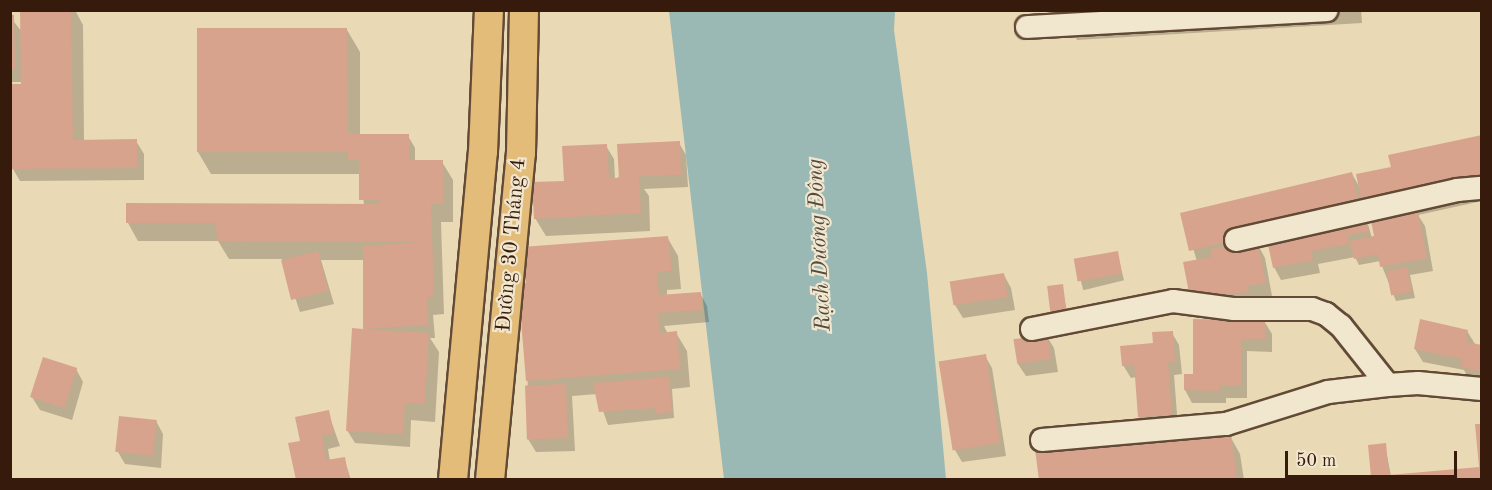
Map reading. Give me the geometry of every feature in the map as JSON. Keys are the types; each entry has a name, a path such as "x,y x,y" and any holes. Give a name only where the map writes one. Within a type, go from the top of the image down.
{"main road":[{"name":"Đường 30 Tháng 4","path":"453,480 483,152 489,10"},
{"name":"Đường 30 Tháng 4","path":"490,480 521,153 524,10"},
{"path":"483,152 521,153"}],"street":[{"path":"1027,27 1327,10"},
{"path":"1236,240 1457,190 1482,188"},
{"path":"1032,329 1173,301 1234,309 1312,309 1341,326 1388,385"},
{"path":"1042,440 1226,424 1328,392 1388,385 1418,383 1482,389"}],"water":[{"name":"Rạch Dương Đông","path":"669,11 895,11 894,30 927,273 946,479 724,479"}],"building":[{"path":"20,10 71,10 73,140 137,139 137,168 12,169 10,84 21,84"},
{"path":"1062,10 1162,10 1063,18"},
{"path":"10,15 14,15 15,69 10,69"},
{"path":"197,28 347,28 348,134 409,134 409,160 443,160 443,204 431,204 434,296 427,297 428,325 363,329 363,246 421,242 217,241 216,223 126,223 126,203 380,204 380,200 359,200 359,160 348,160 348,152 197,152"},
{"path":"1482,135 1482,181 1363,207 1356,174 1391,167 1388,155"},
{"path":"680,141 681,175 639,176 641,213 534,219 532,182 564,181 562,146 607,144 609,178 619,178 617,144"},
{"path":"1352,172 1360,207 1224,234 1226,242 1189,251 1180,213"},
{"path":"1418,212 1427,258 1380,267 1378,254 1354,259 1350,241 1374,236 1371,221"},
{"path":"1367,219 1369,232 1348,235 1349,244 1312,251 1313,260 1273,268 1267,240"},
{"path":"668,236 672,271 657,272 659,295 701,292 702,310 658,313 660,333 677,331 680,369 526,381 518,283 526,283 522,247"},
{"path":"1240,244 1258,244 1266,283 1248,286 1249,292 1190,298 1183,262 1212,257 1210,249"},
{"path":"318,251 328,291 291,300 281,260"},
{"path":"1118,251 1122,274 1078,281 1074,259"},
{"path":"1407,267 1412,292 1391,296 1386,271"},
{"path":"1004,273 1008,297 953,305 950,282"},
{"path":"1063,284 1067,316 1051,318 1047,286"},
{"path":"1193,319 1265,320 1265,339 1241,339 1241,386 1219,385 1219,391 1184,390 1184,374 1193,374"},
{"path":"1420,319 1468,330 1466,342 1482,345 1482,372 1461,367 1462,359 1414,349"},
{"path":"352,328 429,333 425,404 405,403 403,434 346,431"},
{"path":"1173,331 1175,362 1168,362 1172,415 1138,417 1134,364 1122,366 1120,346 1153,343 1152,332"},
{"path":"1047,334 1051,359 1017,364 1013,339"},
{"path":"986,354 1000,443 953,450 939,362"},
{"path":"43,357 77,368 64,408 30,397"},
{"path":"669,377 672,412 656,414 656,408 599,412 593,383"},
{"path":"566,384 568,438 527,439 525,385"},
{"path":"329,410 334,433 322,436 326,460 345,457 349,479 296,480 288,443 300,441 295,417"},
{"path":"119,416 157,420 153,456 115,452"},
{"path":"1475,424 1482,424 1482,480 1358,480 1371,477 1368,445 1386,443 1389,475 1479,467"},
{"path":"1204,428 1231,434 1237,480 1039,480 1035,449"}]}
